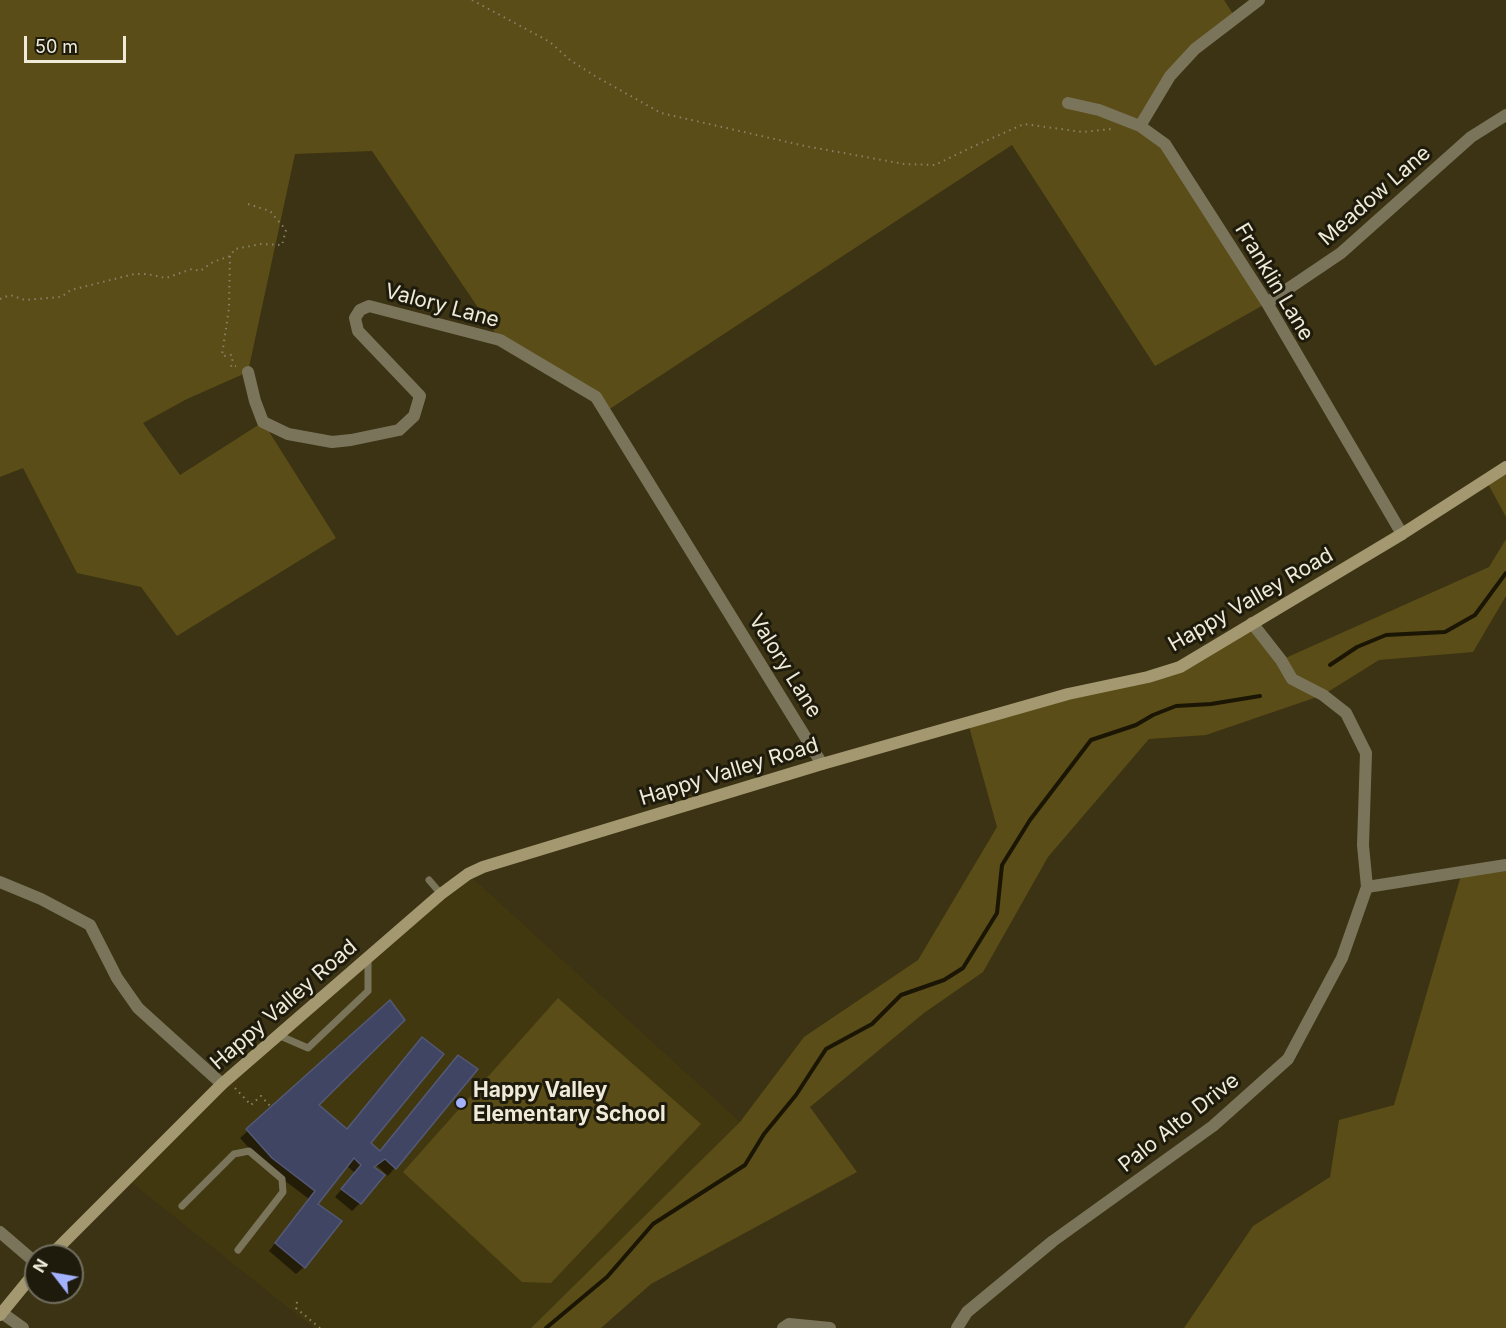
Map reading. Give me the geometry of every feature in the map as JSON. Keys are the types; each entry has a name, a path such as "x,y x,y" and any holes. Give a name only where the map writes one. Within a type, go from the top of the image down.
{"street":[{"path":"1140,126 1170,76 1195,49 1259,0"},
{"name":"Franklin Lane","path":"1068,103 1099,110 1140,126 1165,144 1267,303 1402,534"},
{"name":"Meadow Lane","path":"1267,303 1341,253 1471,137 1506,115"},
{"name":"Valory Lane","path":"248,372 263,422 288,434 332,442 399,430 414,416 420,396 358,331 355,318 360,310 369,306 500,340 596,397 822,764"},
{"name":"Happy Valley Road","path":"62,1244 225,1082 441,894 468,874 483,867 822,764 1068,694 1148,677 1180,667 1402,534 1506,467"},
{"name":"Palo Alto Drive","path":"957,1328 967,1312 1046,1247 1213,1126 1288,1059 1342,958 1367,887 1363,845 1366,753 1346,713 1323,695 1292,679 1281,660 1252,623"},
{"path":"1367,887 1506,865"},
{"path":"0,882 41,899 90,925 117,978 138,1008 225,1082"},
{"path":"0,1232 24,1253"},
{"path":"23,1328 1,1314 24,1286"},
{"path":"783,1328 789,1324 830,1328"}],"lane":[{"path":"429,880 441,894"},
{"path":"278,1035 308,1048 368,991 368,957"},
{"path":"182,1206 234,1154 249,1151 282,1179 283,1192 238,1250"}],"path":[{"path":"472,0 550,42 570,60 661,112 805,146 904,164 935,165 1024,124 1083,132 1117,128"},
{"path":"248,204 270,211 286,230 282,245 261,244 235,249 230,256 229,308 222,355 233,357 231,367 239,366 248,372"},
{"path":"0,299 10,295 25,300 61,297 83,287 134,274 166,278 192,269 200,271 213,262 230,256"},
{"path":"225,1082 251,1105 261,1096 271,1107"},
{"path":"297,1302 296,1308 320,1328"}],"shaded area":[{"path":"0,0 1224,0 1235,17 1195,49 1141,126 1165,144 1267,303 1155,366 1012,145 605,412 596,397 500,340 372,151 295,154 248,372 187,399 143,423 180,475 263,422 336,538 177,636 141,587 77,573 23,468 0,477"},
{"path":"1506,467 1506,517 1486,480"},
{"path":"1506,539 1506,596 1473,652 1379,660 1323,695 1206,735 1149,739 1048,857 983,972 924,1013 810,1107 857,1172 651,1284 601,1328 531,1328 740,1122 804,1037 918,960 997,827 968,723 1147,677 1252,623 1281,660 1489,567"},
{"path":"1506,865 1506,1328 1184,1328 1253,1226 1330,1177 1339,1120 1394,1105 1462,872"},
{"name":"Happy Valley Elementary School","path":"468,874 740,1122 531,1328 314,1328 127,1179 222,1084"},
{"path":"558,998 701,1124 551,1283 522,1282 403,1172"}],"building":[{"path":"390,1000 405,1020 319,1105 347,1129 422,1037 444,1054 371,1143 380,1151 458,1055 478,1069 396,1169 385,1159 374,1167 385,1175 361,1204 341,1189 361,1165 354,1158 318,1204 342,1221 305,1268 275,1243 315,1191 272,1158 246,1129"}],"waterway":[{"path":"1330,665 1357,647 1386,635 1445,632 1475,615 1506,573"},
{"path":"546,1328 607,1277 653,1224 745,1165 764,1134 796,1095 826,1049 872,1024 901,995 944,980 963,968 997,913 1002,865 1030,820 1091,740 1136,725 1176,706 1211,704 1260,696"}],"place":[{"name":"Happy Valley Elementary School","path":"461,1103"}]}
